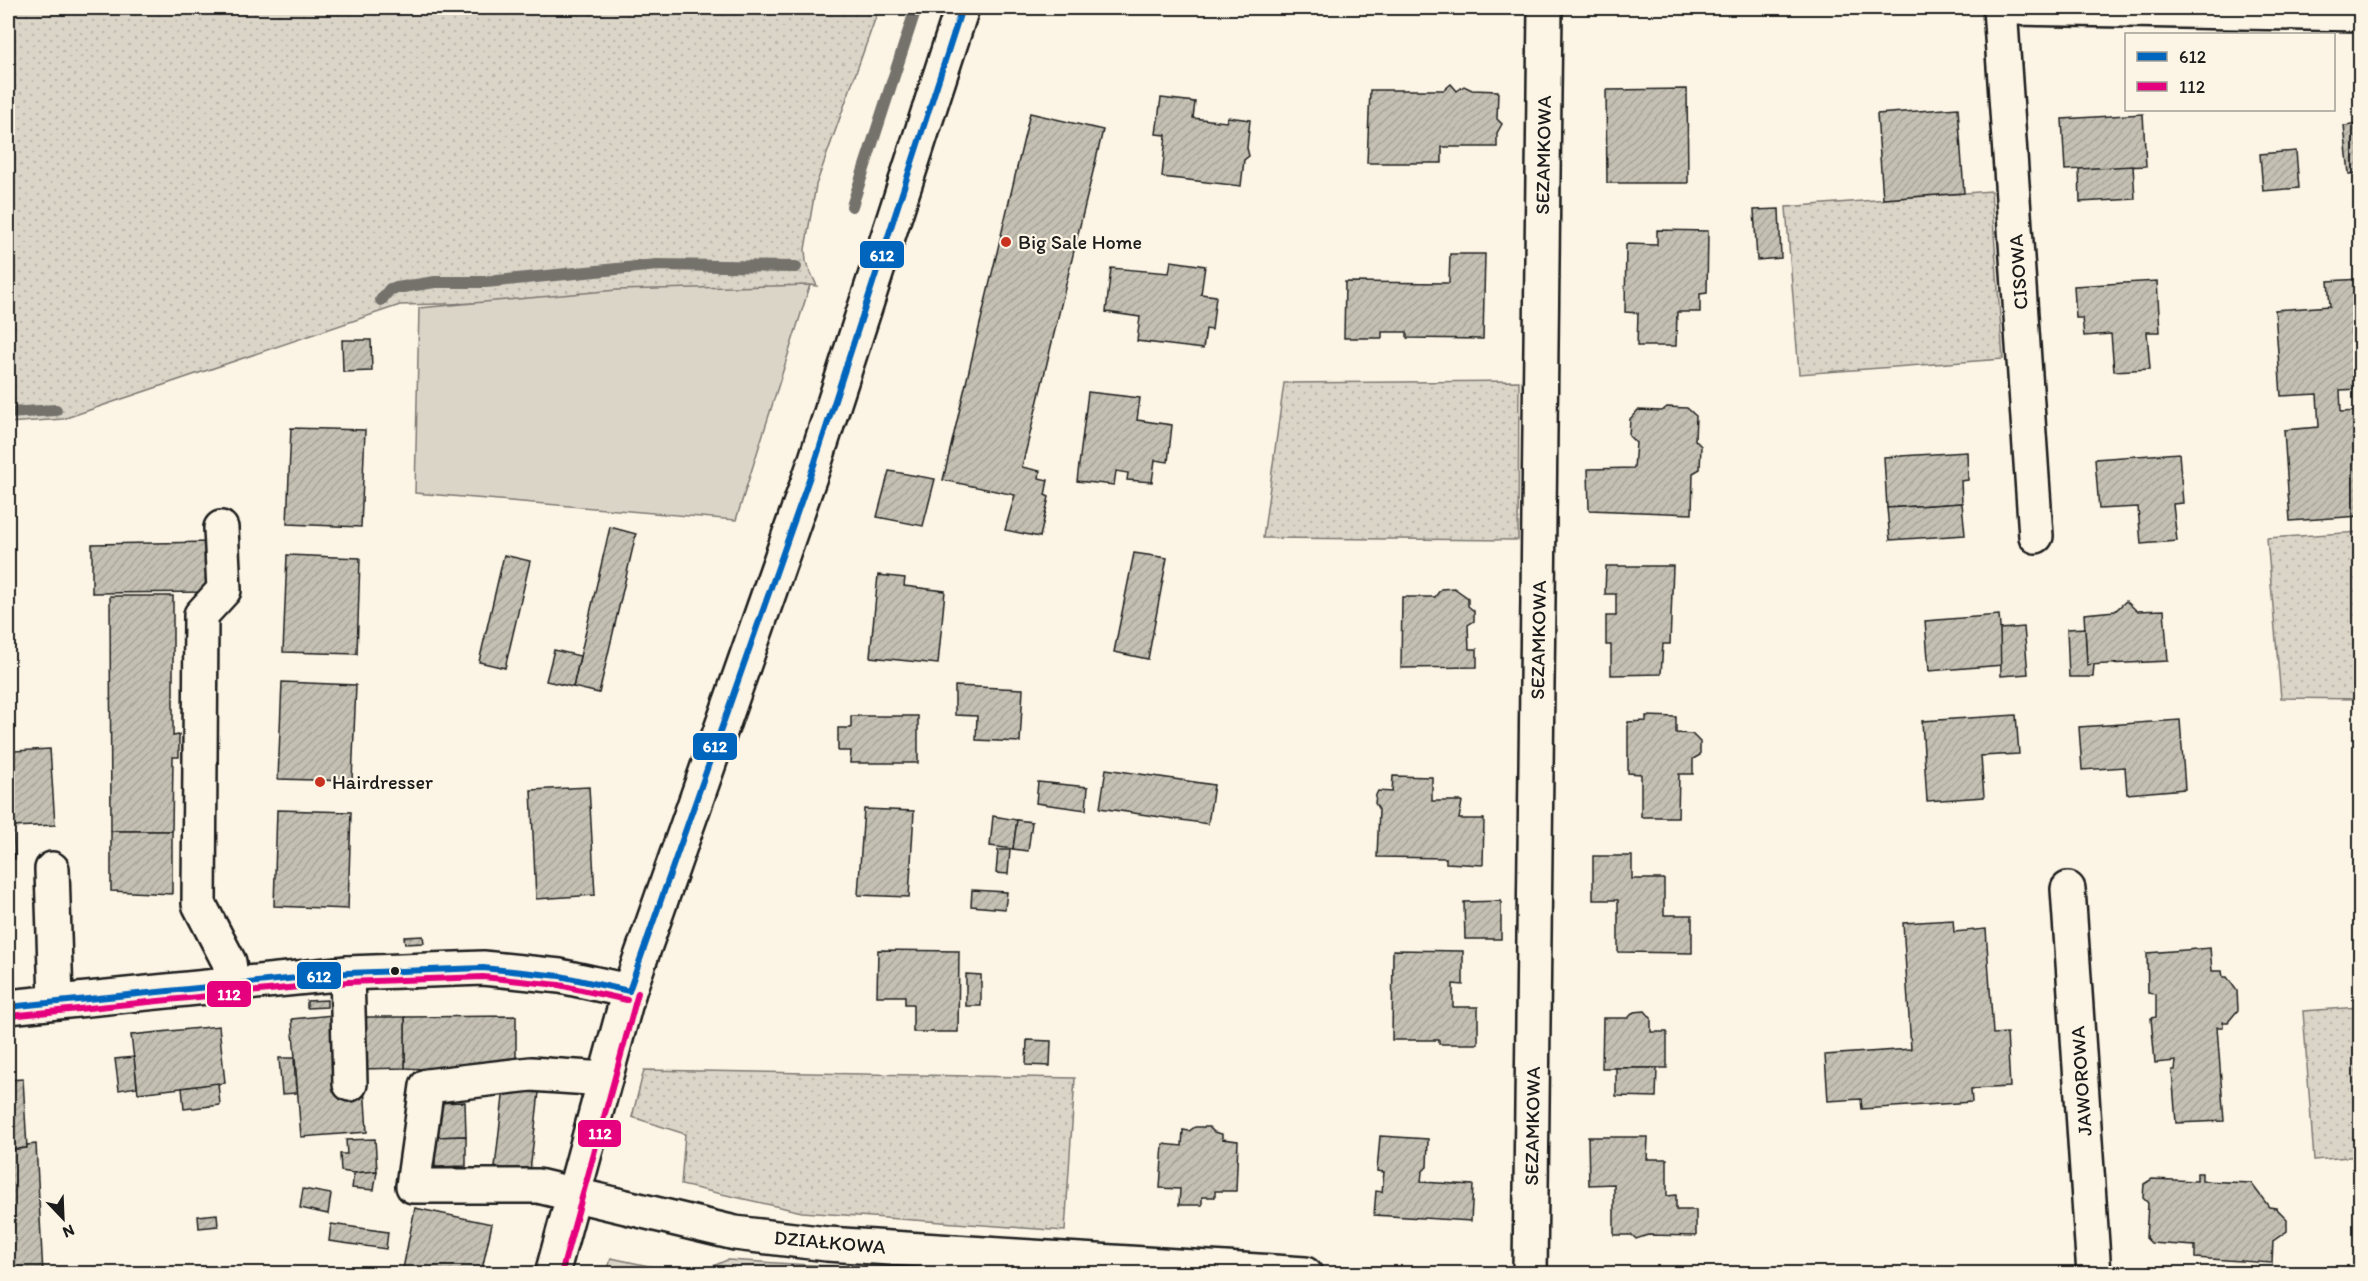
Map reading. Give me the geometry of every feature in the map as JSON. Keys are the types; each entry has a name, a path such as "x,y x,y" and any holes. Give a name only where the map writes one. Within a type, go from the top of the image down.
{"street":[{"path":"552,1274 575,1196 628,991 815,462 962,8"},
{"name":"SEZAMKOWA","path":"1530,1274 1545,8"},
{"name":"CISOWA","path":"2000,8 2036,536"},
{"path":"2014,8 2361,14"},
{"path":"221,528 224,590 201,615 199,904 229,962 232,983"},
{"path":"52,869 56,1001"},
{"name":"JAWOROWA","path":"2068,889 2094,1274"},
{"path":"8,1007 347,973 500,968 560,976 628,991"},
{"path":"347,973 350,1084"},
{"name":"DZIAŁKOWA","path":"605,1079 531,1074 427,1086 413,1186 538,1186 735,1233 827,1244 1305,1274"}],"shaded area":[{"path":"8,8 879,8 816,185 805,249 806,262 817,286 810,285 807,295 400,305 63,419 8,423"},
{"path":"1991,191 2003,359 1799,374 1786,207"},
{"path":"810,285 736,520 415,493 419,308 617,290"},
{"path":"1519,381 1518,540 1263,538 1284,383"},
{"path":"2360,532 2360,699 2281,698 2267,538"},
{"path":"2360,1007 2360,1156 2314,1160 2303,1011"},
{"path":"644,1070 1075,1078 1065,1231 802,1212 681,1185 685,1134 632,1117"},
{"path":"611,1258 682,1273 607,1273"},
{"path":"727,1260 946,1273 697,1273"}],"building":[{"path":"1451,84 1457,91 1464,86 1472,90 1498,91 1497,119 1502,124 1497,133 1497,147 1442,147 1442,163 1367,163 1370,90 1444,90"},
{"path":"1687,89 1688,183 1607,183 1606,90"},
{"path":"1161,98 1195,102 1193,118 1226,122 1228,117 1250,120 1247,148 1249,156 1244,160 1241,186 1162,177 1166,135 1156,134"},
{"path":"1958,108 1964,193 1883,199 1877,114"},
{"path":"1030,113 1103,130 1022,467 1040,471 1039,478 1048,480 1045,495 1049,497 1040,537 1005,530 1015,495 943,480"},
{"path":"2143,114 2146,166 2065,170 2062,119"},
{"path":"2360,124 2360,173 2349,174 2344,126"},
{"path":"2296,151 2299,188 2263,191 2260,154"},
{"path":"2133,166 2135,199 2080,202 2079,169"},
{"path":"1779,209 1781,258 1757,260 1754,210"},
{"path":"1657,230 1708,231 1707,293 1700,294 1700,312 1677,312 1676,346 1637,346 1638,313 1625,312 1626,244 1657,245"},
{"path":"1450,254 1485,254 1483,339 1407,338 1407,332 1382,332 1382,338 1344,338 1345,282 1449,283"},
{"path":"1171,261 1205,266 1201,294 1216,296 1212,330 1206,329 1203,349 1137,341 1140,317 1106,312 1111,268 1169,273"},
{"path":"2360,279 2360,329 2351,330 2353,353 2360,353 2360,389 2340,390 2341,412 2360,411 2360,516 2290,521 2284,430 2319,427 2317,394 2281,396 2275,310 2330,306 2328,281"},
{"path":"2157,281 2160,332 2147,332 2150,369 2114,371 2111,334 2084,336 2082,318 2076,318 2074,286"},
{"path":"342,340 371,340 372,371 343,372"},
{"path":"1088,392 1140,398 1137,420 1172,425 1168,462 1155,460 1152,482 1127,480 1128,473 1116,471 1114,485 1077,481"},
{"path":"1667,407 1687,408 1696,416 1695,440 1701,446 1700,469 1693,473 1692,514 1589,510 1588,469 1634,468 1636,443 1629,436 1630,419 1638,410 1662,411"},
{"path":"291,428 365,430 361,527 287,524"},
{"path":"1967,452 1968,480 1961,481 1962,503 1887,508 1884,457"},
{"path":"2179,453 2183,503 2173,504 2177,541 2141,544 2138,507 2099,509 2095,459"},
{"path":"889,471 935,479 923,526 877,517"},
{"path":"1962,503 1965,535 1890,540 1887,508"},
{"path":"610,527 636,534 599,693 573,687"},
{"path":"213,542 213,592 92,593 92,544"},
{"path":"1134,553 1167,558 1148,659 1114,652"},
{"path":"287,555 360,558 357,654 283,652"},
{"path":"504,555 530,561 505,668 479,662"},
{"path":"1606,566 1673,566 1670,644 1663,644 1661,674 1611,675 1611,645 1606,645 1606,616 1616,616 1616,594 1605,594"},
{"path":"878,575 905,578 904,586 945,591 938,664 870,657"},
{"path":"1454,588 1468,598 1468,606 1474,611 1474,621 1468,625 1469,649 1477,649 1477,667 1401,668 1402,597 1435,597 1441,589"},
{"path":"110,596 173,596 173,736 179,735 179,757 173,757 172,831 111,831"},
{"path":"2126,601 2137,611 2164,610 2168,661 2087,665 2084,614 2115,611"},
{"path":"1999,615 2003,665 1929,671 1925,621"},
{"path":"2024,627 2028,674 2001,676 2000,629"},
{"path":"2085,628 2087,665 2094,664 2093,677 2069,677 2067,629"},
{"path":"554,650 580,656 573,687 546,681"},
{"path":"282,682 356,685 352,781 278,779"},
{"path":"955,686 1023,689 1020,742 976,740 977,716 955,715"},
{"path":"2016,715 2019,754 1981,756 1984,797 1927,801 1922,721"},
{"path":"851,716 918,716 918,763 850,763 851,751 838,751 838,728 851,728"},
{"path":"1646,716 1676,717 1676,733 1692,734 1700,742 1700,755 1693,759 1693,774 1679,774 1678,817 1641,817 1641,774 1628,773 1628,722 1646,721"},
{"path":"8,717 13,717 14,751 50,749 55,825 13,827 15,859 8,859"},
{"path":"2180,720 2185,789 2127,794 2125,767 2082,770 2079,727"},
{"path":"1106,769 1214,785 1208,824 1100,808"},
{"path":"1393,776 1432,777 1432,801 1462,801 1459,819 1484,819 1483,865 1446,863 1446,858 1377,857 1379,810 1375,803 1376,795 1378,791 1392,792"},
{"path":"1038,782 1088,787 1086,810 1036,803"},
{"path":"589,787 595,895 536,899 531,790"},
{"path":"864,809 914,811 909,897 858,895"},
{"path":"277,810 351,812 348,909 274,906"},
{"path":"993,816 1017,820 1013,849 990,846"},
{"path":"1017,820 1032,822 1028,851 1013,849"},
{"path":"111,831 172,831 172,894 111,891"},
{"path":"998,850 1010,850 1008,874 996,873"},
{"path":"1593,856 1632,856 1632,879 1664,879 1664,915 1692,915 1692,953 1618,952 1618,900 1593,900"},
{"path":"972,890 1007,892 1005,909 971,906"},
{"path":"1501,901 1501,939 1465,939 1464,902"},
{"path":"1953,920 1954,932 1986,929 1993,1034 2007,1033 2010,1087 1971,1089 1972,1102 1862,1109 1861,1099 1828,1101 1825,1055 1911,1049 1903,923"},
{"path":"423,936 424,943 405,944 404,937"},
{"path":"2210,948 2212,971 2222,971 2223,977 2227,977 2237,991 2238,1010 2228,1022 2223,1022 2223,1027 2217,1027 2224,1121 2176,1123 2172,1070 2175,1070 2176,1061 2155,1063 2151,1018 2156,1017 2156,994 2148,993 2147,953"},
{"path":"878,950 959,951 958,1032 913,1032 913,1004 905,1004 905,996 877,996"},
{"path":"1393,950 1463,951 1463,985 1453,984 1453,1007 1478,1007 1478,1044 1439,1044 1439,1040 1392,1040"},
{"path":"966,974 981,975 981,1006 966,1006"},
{"path":"327,1000 327,1007 307,1008 307,1001"},
{"path":"1645,1011 1651,1018 1651,1032 1667,1032 1667,1068 1602,1068 1603,1018 1628,1018 1634,1012"},
{"path":"333,1015 364,1085 367,1132 301,1137 292,1019"},
{"path":"516,1016 516,1066 422,1078 422,1069 405,1068 405,1017"},
{"path":"357,1017 405,1017 405,1068 361,1069"},
{"path":"219,1026 225,1083 138,1093 131,1035"},
{"path":"1027,1040 1051,1041 1050,1066 1026,1065"},
{"path":"134,1057 137,1087 119,1090 115,1059"},
{"path":"279,1058 294,1058 296,1093 282,1094"},
{"path":"1616,1068 1657,1068 1656,1097 1616,1096"},
{"path":"23,1079 27,1148 8,1150 8,1080"},
{"path":"218,1083 220,1105 184,1109 182,1088"},
{"path":"504,1088 539,1092 530,1171 495,1167"},
{"path":"465,1102 466,1136 434,1137 433,1103"},
{"path":"1195,1127 1209,1127 1214,1132 1222,1134 1222,1139 1238,1141 1236,1191 1215,1191 1215,1197 1202,1197 1202,1205 1179,1205 1180,1189 1160,1188 1163,1144 1182,1146 1183,1130 1189,1131"},
{"path":"466,1136 466,1166 435,1167 434,1137"},
{"path":"1380,1136 1428,1139 1427,1167 1422,1172 1421,1182 1473,1185 1471,1221 1374,1215 1376,1191 1382,1192 1384,1172 1377,1171"},
{"path":"1588,1137 1648,1137 1647,1159 1667,1159 1667,1196 1676,1195 1676,1210 1696,1210 1696,1236 1648,1235 1636,1239 1632,1235 1614,1235 1614,1184 1589,1185"},
{"path":"375,1139 377,1171 354,1173 341,1171 340,1154 347,1154 346,1140"},
{"path":"36,1144 43,1274 8,1274 8,1150 27,1148 27,1145"},
{"path":"377,1171 374,1190 352,1188 354,1173"},
{"path":"2197,1173 2202,1173 2202,1181 2251,1183 2269,1207 2276,1208 2287,1219 2287,1231 2273,1241 2272,1263 2195,1258 2195,1246 2151,1243 2146,1238 2148,1203 2143,1198 2144,1184 2152,1179 2197,1181"},
{"path":"303,1189 331,1194 328,1214 300,1208"},
{"path":"415,1208 492,1224 481,1274 402,1274"},
{"path":"217,1214 218,1226 199,1228 198,1216"},
{"path":"331,1224 388,1232 386,1249 329,1241"}],"waterway":[{"path":"852,206 916,8"},
{"path":"381,300 390,289 435,282 486,282 657,265 796,267"},
{"path":"8,413 56,410"}],"transit line":[{"name":"612","path":"629,991 815,462 962,8"},
{"name":"612","path":"8,1007 347,973 483,968 560,976 629,991"},
{"name":"112","path":"9,1016 348,982 483,977 559,985 627,1000"},
{"name":"112","path":"561,1274 638,993"}],"place":[{"name":"Big Sale Home","path":"1006,242"},
{"name":"Hairdresser","path":"320,782"}]}
